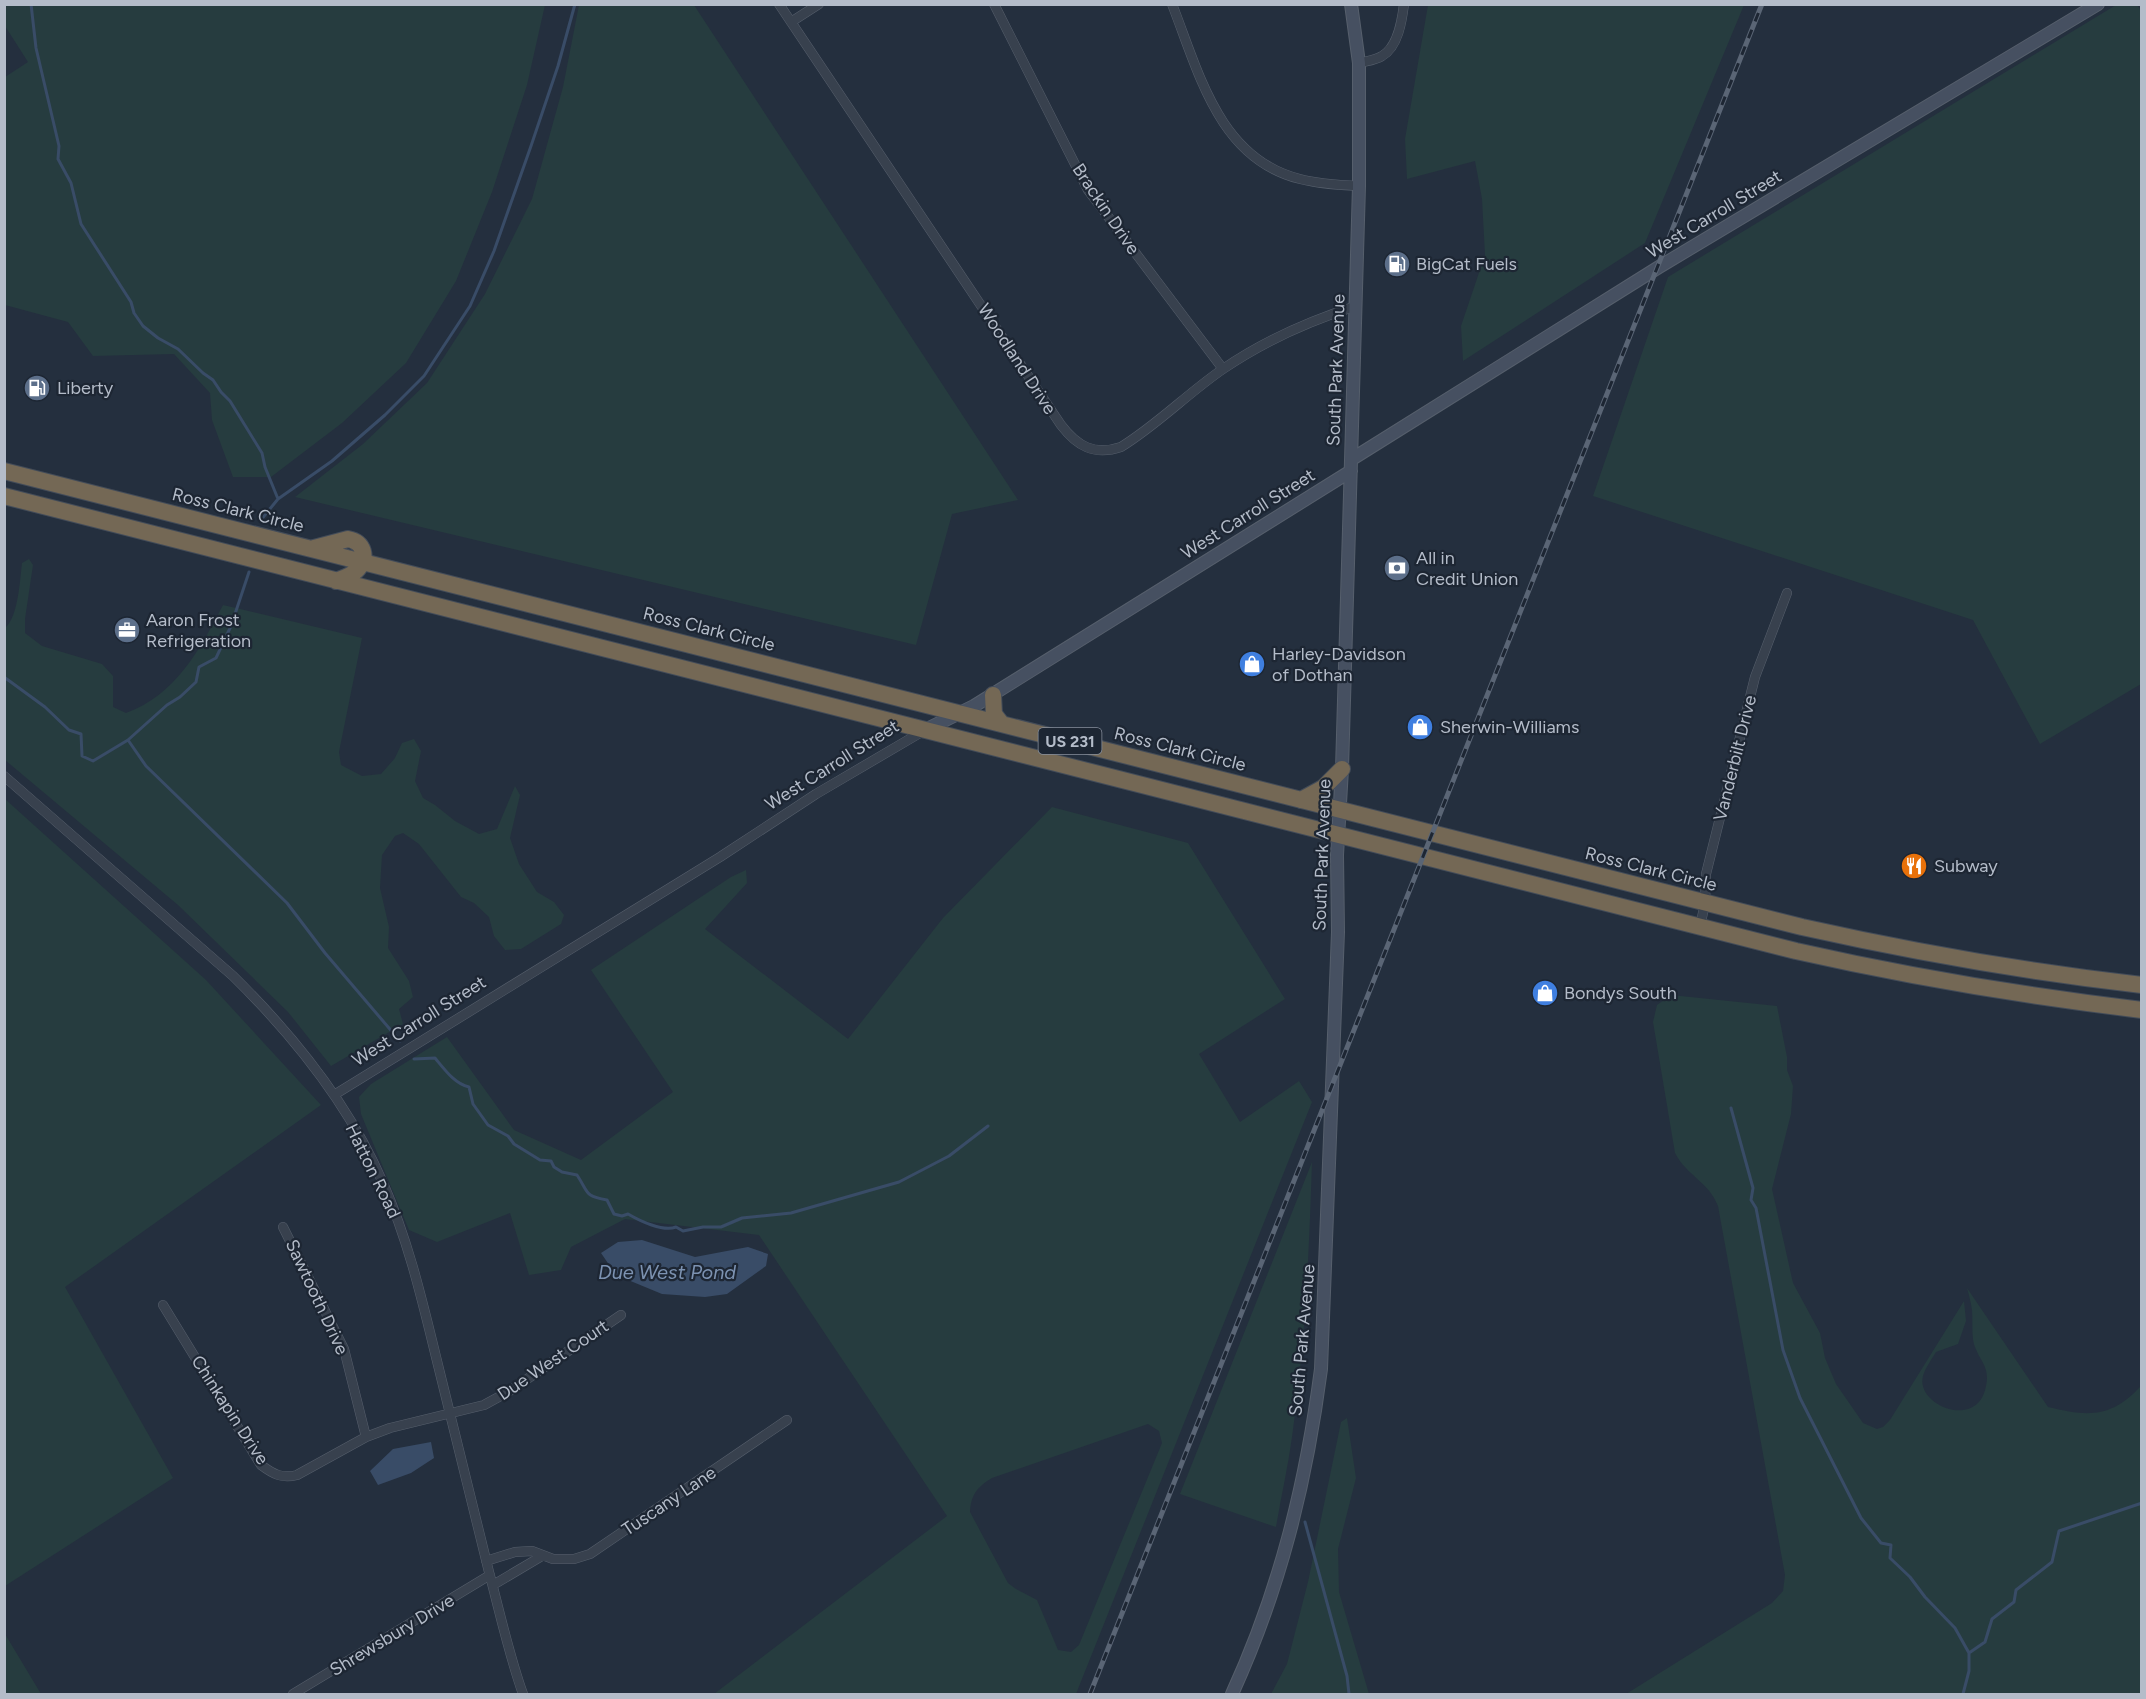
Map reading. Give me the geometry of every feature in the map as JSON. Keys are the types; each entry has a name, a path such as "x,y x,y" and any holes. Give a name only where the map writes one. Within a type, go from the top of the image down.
{"highway":[{"name":"Ross Clark Circle","path":"4,471 1705,903 1873,943 1994,965 2142,985"},
{"name":"US 231","path":"4,496 1700,927 1868,967 1991,990 2142,1010"},
{"path":"336,581 357,570 363,561"},
{"path":"526,629 531,604"},
{"path":"993,695 994,714 1001,723"},
{"path":"1072,768 1078,743"},
{"path":"1301,800 1323,788 1342,769"},
{"path":"1221,805 1227,781"},
{"path":"1868,967 1873,943"},
{"path":"1991,990 1994,965"}],"street":[{"name":"Woodland Drive","path":"779,4 1073,441 1091,450 1102,451 1120,447 1223,369 1287,332 1356,306"},
{"path":"791,22 819,4"},
{"name":"Brackin Drive","path":"994,4 1088,189 1223,369"},
{"path":"1172,4 1216,114 1243,148 1266,165 1298,179 1359,186"},
{"name":"South Park Avenue","path":"1232,1695 1261,1627 1288,1545 1311,1439 1321,1369 1338,932 1338,835 1342,769 1359,186 1359,63 1351,4"},
{"path":"1359,63 1382,57 1390,48 1400,29 1404,4"},
{"name":"West Carroll Street","path":"334,1095 710,863 816,794 925,730 993,695 1659,267 2098,4"},
{"name":"Vanderbilt Drive","path":"1700,927 1705,903 1706,873 1755,677 1787,592"},
{"name":"Hatton Road","path":"4,776 233,975 279,1023 334,1095 371,1158 393,1206 417,1281 486,1561 523,1695"},
{"name":"Sawtooth Drive","path":"283,1227 344,1349 366,1437"},
{"name":"Chinkapin Drive","path":"163,1305 252,1452 261,1465 274,1474 286,1478 297,1475 366,1437 390,1428 450,1413"},
{"name":"Due West Court","path":"450,1413 484,1405 508,1392 621,1315"},
{"name":"Tuscany Lane","path":"486,1561 516,1552 532,1551 553,1559 574,1559 590,1554 788,1420"},
{"path":"491,1580 542,1556"},
{"name":"Shrewsbury Drive","path":"293,1695 491,1580"}],"green space":[{"path":"5,4 545,5 527,85 492,192 456,281 406,363 342,423 271,477 233,477 212,420 210,393 174,354 93,356 68,322 5,305 5,77 28,62 5,26"},
{"path":"579,5 694,5 1018,500 952,514 916,645 295,497 363,444 427,383 485,294 532,199 563,87"},
{"path":"1428,5 1744,5 1645,243 1463,361 1461,326 1485,255 1482,199 1475,161 1407,179 1405,139"},
{"path":"2116,5 2137,5 2142,12 2141,684 2040,744 1973,620 1593,496 1668,277"},
{"path":"29,559 33,565 25,633 42,646 102,664 113,676 113,707 126,713 144,705 173,683 195,654 223,605 362,638 339,752 341,765 362,776 381,774 395,758 402,743 414,739 421,751 415,781 423,798 455,821 479,834 497,829 515,786 520,795 510,838 519,864 537,892 554,902 564,915 561,924 521,949 505,950 494,936 489,917 474,903 461,897 419,844 403,833 395,836 382,855 380,888 389,927 388,948 409,981 413,997 399,1009 403,1024 331,1066 288,1012 178,905 5,760 5,628 16,608 22,563"},
{"path":"5,799 206,980 321,1105 65,1287 173,1478 5,1586"},
{"path":"1052,807 1188,843 1285,999 1199,1054 1240,1122 1299,1081 1312,1102 1076,1694 714,1694 947,1516 759,1235 625,1219 571,1247 561,1270 529,1275 510,1213 437,1242 409,1230 361,1114 359,1097 371,1084 447,1037 514,1130 581,1160 673,1092 591,970 731,877 746,870 747,883 705,929 848,1039 943,918","holes":["1148,1424 1159,1431 1162,1443 1079,1645 1071,1652 1058,1650 1037,1600 1008,1583 970,1512 973,1496 992,1478"]},
{"path":"1671,995 1777,1006 1787,1057 1787,1070 1793,1086 1791,1114 1772,1189 1793,1283 1820,1333 1825,1358 1836,1384 1863,1423 1877,1429 1890,1420 1964,1301 1966,1321 1958,1344 1936,1352 1924,1373 1923,1387 1928,1396 1937,1404 1948,1409 1972,1408 1981,1400 1987,1374 1974,1343 1972,1310 1967,1288 2048,1407 2076,1412 2099,1412 2120,1404 2141,1386 2141,1694 1626,1694 1772,1603 1783,1591 1785,1575 1718,1206 1709,1191 1686,1168 1675,1153 1653,1022 1657,1005"},
{"path":"1312,1162 1308,1265 1300,1369 1290,1448 1276,1527 1180,1494"},
{"path":"1347,1418 1356,1478 1338,1549 1339,1592 1369,1694 1271,1694 1287,1664 1308,1582 1341,1422"},
{"path":"5,1634 41,1694 5,1694"}],"water":[{"name":"Due West Pond","path":"642,1240 695,1257 748,1247 768,1254 766,1266 727,1294 705,1297 662,1294 616,1275 601,1253 618,1242"},
{"path":"431,1442 434,1458 411,1473 378,1485 370,1471 393,1449"}],"waterway":[{"path":"31,4 36,48 59,146 58,159 71,183 81,224 131,302 134,313 143,326 178,349 213,380 230,401 262,453 278,499"},
{"path":"260,521 278,499 332,461 385,415 424,376 470,306 494,251 531,146 558,66 575,4"},
{"path":"4,677 45,707 69,730 81,734 82,756 93,761 128,740 167,705 180,697 196,682 199,667 216,658 231,626 249,572"},
{"path":"128,740 146,766 287,903 325,953 400,1041"},
{"path":"414,1059 435,1058 455,1080 469,1087 473,1104 488,1125 508,1136 514,1144 540,1160 551,1161 554,1167 562,1172 577,1175 591,1195 607,1200 614,1214 622,1216 628,1214 652,1225 665,1228 676,1227 683,1231 703,1227 721,1227 742,1218 791,1213 899,1182 949,1156 988,1126"},
{"path":"1731,1108 1753,1188 1751,1200 1756,1208 1783,1350 1800,1398 1861,1518 1881,1543 1891,1545 1890,1558 1955,1628 1969,1653"},
{"path":"1963,1694 1969,1671 1969,1653 1985,1642 1992,1619 2014,1602 2016,1590 2052,1562 2059,1531 2142,1503"},
{"path":"1305,1522 1347,1676 1349,1694"}],"railway":[{"path":"1090,1694 1762,4"}],"place":[{"name":"BigCat Fuels","path":"1397,264"},
{"name":"Liberty","path":"37,388"},
{"name":"All in Credit Union","path":"1397,568"},
{"name":"Aaron Frost Refrigeration","path":"127,630"},
{"name":"Harley-Davidson of Dothan","path":"1252,664"},
{"name":"Sherwin-Williams","path":"1420,727"},
{"name":"Subway","path":"1914,866"},
{"name":"Bondys South","path":"1545,993"}]}
